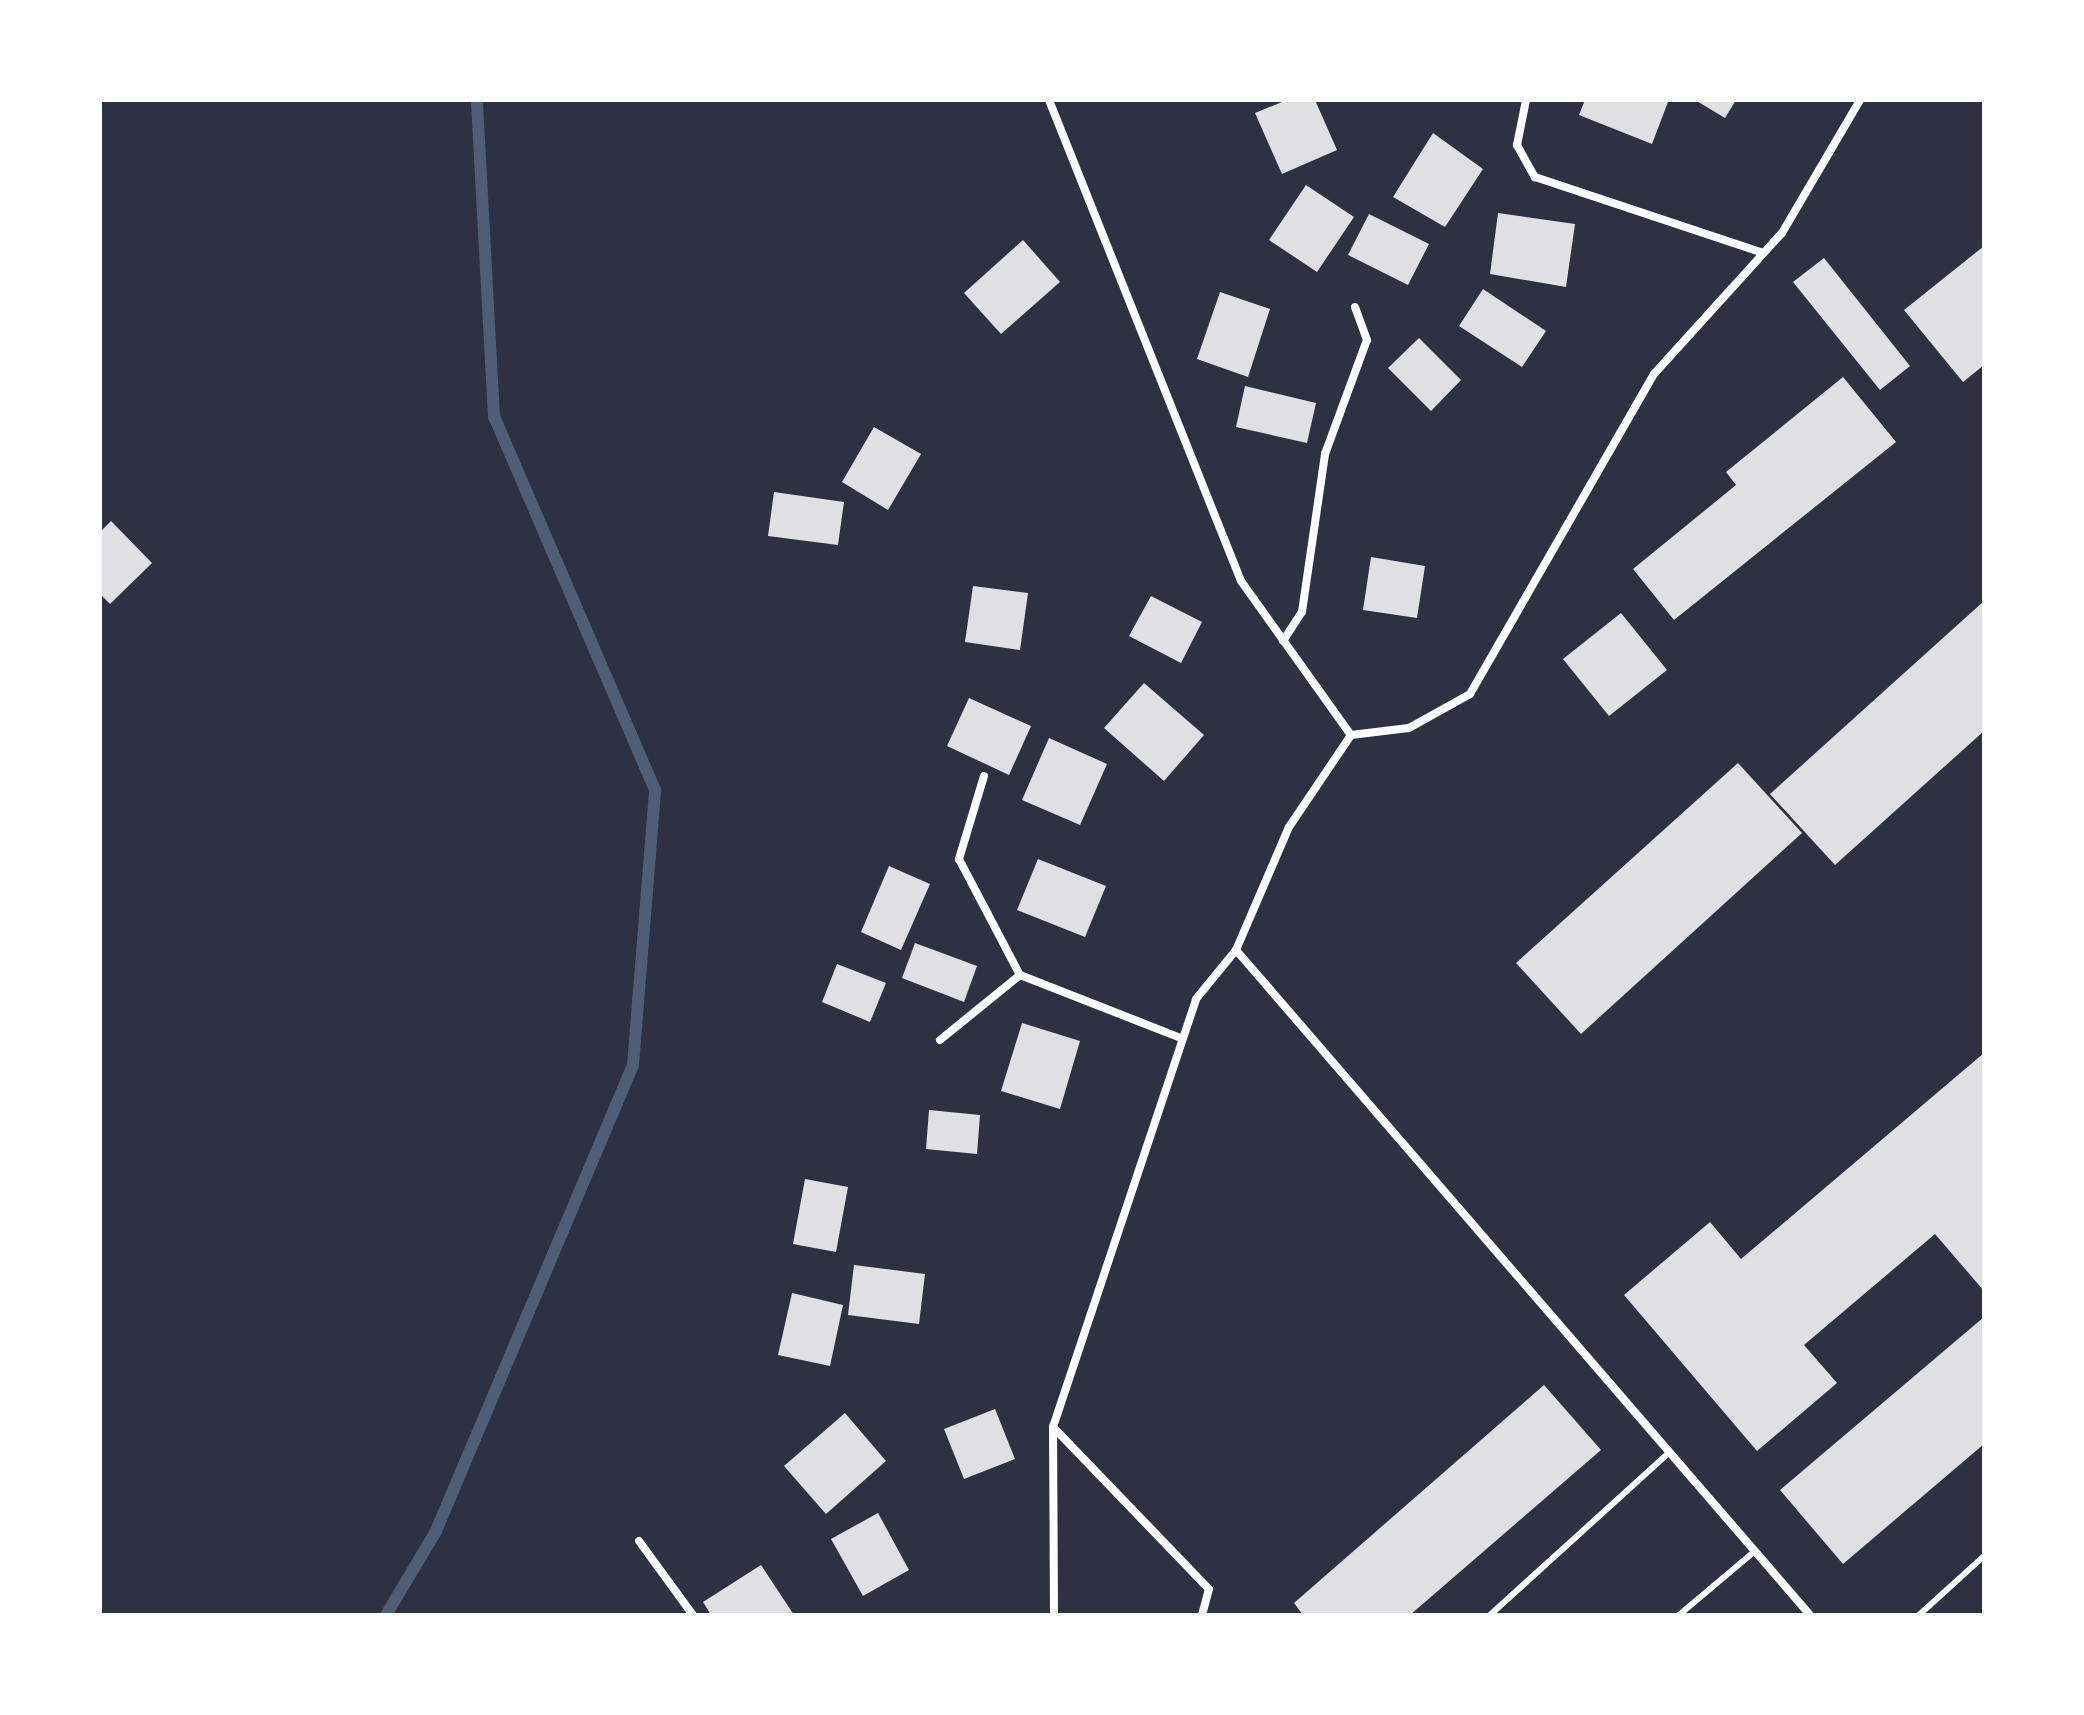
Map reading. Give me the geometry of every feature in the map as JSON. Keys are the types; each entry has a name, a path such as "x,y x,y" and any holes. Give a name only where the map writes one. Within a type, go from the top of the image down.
{"street":[{"path":"1049,100 1241,581 1351,735"},
{"path":"1526,100 1517,145 1535,177 1763,253"},
{"path":"1054,1615 1053,1427 1196,999 1236,950 1289,827 1351,735 1409,728 1470,694 1654,374 1763,253 1821,174 1860,100"},
{"path":"1283,641 1302,612 1325,454 1367,340 1355,307"},
{"path":"984,776 959,859 1020,975 1181,1038"},
{"path":"1236,950 1810,1615"},
{"path":"940,1040 1020,975"},
{"path":"1053,1427 1209,1589 1202,1615"},
{"path":"639,1541 693,1615"}],"lane":[{"path":"1490,1615 1670,1452"},
{"path":"1679,1615 1755,1551"},
{"path":"1919,1615 1984,1556"}],"building":[{"path":"1287,100 1315,100 1337,150 1282,174 1255,113"},
{"path":"1585,100 1668,102 1652,144 1579,115"},
{"path":"1695,100 1736,100 1725,118"},
{"path":"1433,133 1483,169 1445,227 1393,197"},
{"path":"1306,185 1354,217 1317,272 1269,240"},
{"path":"1498,213 1575,224 1566,287 1490,274"},
{"path":"1369,214 1429,244 1408,285 1348,255"},
{"path":"1023,240 1060,282 1001,334 964,293"},
{"path":"1984,246 1984,365 1963,382 1904,310"},
{"path":"1824,258 1910,366 1880,390 1793,282"},
{"path":"1483,289 1546,331 1522,367 1459,326"},
{"path":"1220,292 1270,309 1248,377 1197,359"},
{"path":"1419,338 1461,380 1431,411 1388,368"},
{"path":"1843,377 1896,442 1674,620 1633,569 1736,485 1726,472"},
{"path":"1245,386 1316,403 1307,443 1236,427"},
{"path":"874,427 921,454 888,510 842,482"},
{"path":"774,492 844,502 838,545 768,536"},
{"path":"111,521 152,563 110,604 100,594 100,532"},
{"path":"1371,557 1425,566 1417,618 1363,610"},
{"path":"973,586 1028,593 1020,650 965,642"},
{"path":"1151,596 1202,622 1181,663 1129,636"},
{"path":"1984,601 1984,731 1835,865 1770,794"},
{"path":"1621,613 1667,670 1609,716 1563,659"},
{"path":"1144,683 1204,735 1164,781 1104,728"},
{"path":"969,698 1031,726 1009,775 947,746"},
{"path":"1049,738 1107,764 1080,825 1022,800"},
{"path":"1738,763 1802,833 1581,1034 1516,963"},
{"path":"1038,859 1106,886 1085,937 1017,910"},
{"path":"889,866 930,884 901,950 861,932"},
{"path":"915,943 977,966 964,1002 902,978"},
{"path":"837,964 886,983 870,1022 822,1002"},
{"path":"1022,1023 1080,1041 1060,1109 1001,1091"},
{"path":"1984,1053 1984,1291 1935,1234 1804,1345 1837,1383 1757,1451 1624,1295 1710,1222 1741,1259"},
{"path":"929,1110 980,1115 977,1154 926,1149"},
{"path":"805,1179 848,1187 836,1252 793,1244"},
{"path":"854,1265 925,1274 919,1324 848,1315"},
{"path":"792,1293 843,1305 830,1366 778,1355"},
{"path":"1984,1317 1984,1444 1843,1564 1780,1490"},
{"path":"1544,1385 1601,1450 1410,1615 1303,1615 1294,1603"},
{"path":"995,1409 1015,1459 964,1479 944,1429"},
{"path":"845,1413 886,1461 826,1514 784,1466"},
{"path":"878,1513 909,1570 863,1596 831,1539"},
{"path":"761,1565 794,1615 711,1615 703,1602"}],"waterway":[{"path":"386,1615 436,1531 633,1065 655,790 494,417 477,100"}]}
